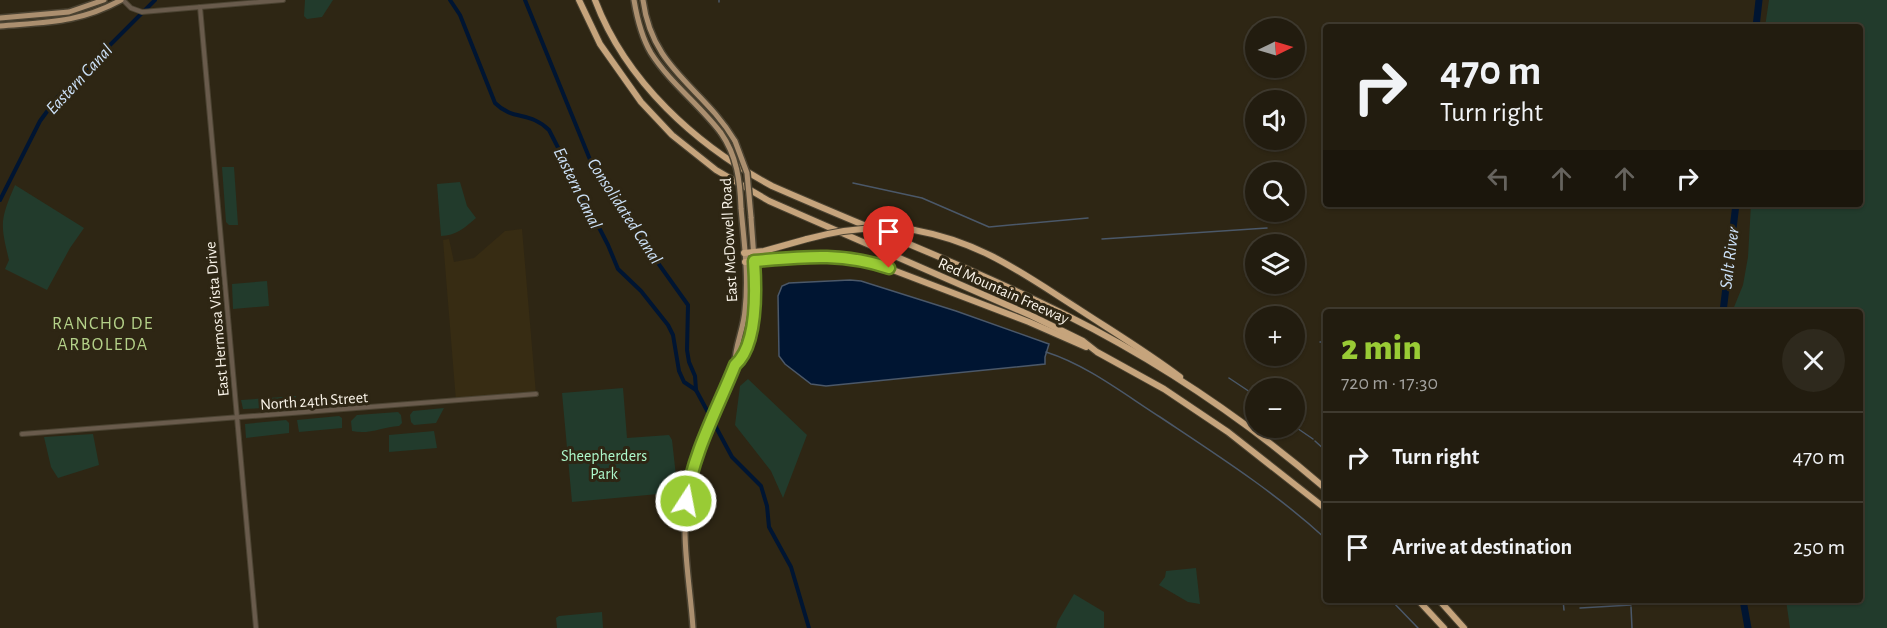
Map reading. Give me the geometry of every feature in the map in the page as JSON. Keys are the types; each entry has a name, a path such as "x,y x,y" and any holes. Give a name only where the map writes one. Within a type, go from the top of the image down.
{"highway":[{"name":"Red Mountain Freeway","path":"579,0 600,44 641,102 688,150 724,176 769,201 1032,316 1083,341 1097,352 1154,383 1228,432 1323,507"},
{"name":"Red Mountain Freeway","path":"595,0 614,40 643,83 686,127 740,168 772,186 1068,316 1142,356 1169,375 1200,392 1323,487"},
{"path":"744,253 764,251 831,232 854,229 890,227 952,238 991,254 1146,352 1200,392"},
{"path":"745,262 816,256 872,262 1029,322 1097,352"},
{"path":"1421,603 1444,628"},
{"path":"1442,603 1464,628"}],"main road":[{"path":"0,18 69,12 104,0"},
{"path":"0,26 71,20 122,0"},
{"name":"East McDowell Road","path":"634,0 640,29 651,52 664,71 721,133 736,165 740,183 745,262 745,313 735,365 694,464 686,501 686,534 693,628"},
{"name":"East McDowell Road","path":"643,0 647,25 659,50 676,73 716,115 735,141 747,173 755,290 753,316 743,358 735,365"}],"street":[{"path":"122,0 137,10 150,11 284,0"},
{"name":"East Hermosa Vista Drive","path":"200,7 256,628"},
{"name":"North 24th Street","path":"22,434 536,394"}],"shaded area":[{"path":"522,229 536,394 456,401 443,240 449,239 454,262 474,258 505,231"}],"green space":[{"path":"305,0 333,0 322,17 307,19 304,16"},
{"path":"1769,0 1887,0 1887,628 1790,628 1786,603 1863,603 1863,309 1733,309 1743,285 1748,257 1751,207 1863,207 1863,24 1765,24"},
{"path":"222,167 234,167 238,225 229,225 226,222"},
{"path":"460,182 467,206 476,218 456,233 441,236 437,184"},
{"path":"15,185 84,228 47,290 5,269 9,260 3,222 6,206"},
{"path":"267,281 269,306 233,309 232,284"},
{"path":"748,379 807,435 783,498 771,471 735,425 740,386"},
{"name":"Sheepherders Park","path":"623,388 627,438 669,435 672,440 676,476 683,476 680,492 572,502 562,393"},
{"path":"296,396 297,407 243,409 241,400"},
{"path":"444,408 436,423 414,425 411,422 410,415 413,411"},
{"path":"398,412 402,423 399,426 370,431 352,431 351,421 357,415"},
{"path":"339,416 342,418 342,428 299,432 297,420"},
{"path":"286,420 289,423 289,433 246,438 245,424"},
{"path":"434,431 437,448 389,452 389,435"},
{"path":"93,434 99,465 58,478 51,467 44,437"},
{"path":"1196,568 1200,604 1188,602 1159,585 1166,571"},
{"path":"1074,594 1104,612 1104,628 1056,628"},
{"path":"602,612 603,628 557,628 556,618 559,616"}],"water":[{"path":"861,281 956,311 1049,344 1045,364 826,386 811,384 785,364 779,356 778,296 782,286 789,283"}],"waterway":[{"name":"Eastern Canal","path":"0,200 40,121 57,98 155,0"},
{"name":"Eastern Canal","path":"450,0 460,15 495,103 508,112 535,120 549,130 618,269 641,291 668,325 673,335 679,371 684,382 696,390"},
{"name":"Consolidated Canal","path":"525,0 591,162 618,207 688,305 687,350 695,376 696,390 732,457 761,486 767,506 769,527 791,567 809,628"},
{"name":"Salt River","path":"1756,24 1759,0"},
{"path":"853,183 922,198 989,227 1088,218"},
{"name":"Salt River","path":"1723,309 1736,207"},
{"path":"1102,239 1267,228"},
{"path":"1046,352 1091,372 1203,445 1266,490 1323,536"},
{"path":"1229,378 1245,389"},
{"path":"1305,434 1313,439"},
{"path":"1315,441 1323,448"},
{"path":"1394,603 1418,628"},
{"path":"1563,603 1564,610"},
{"name":"Salt River","path":"1744,603 1748,628"},
{"path":"1580,608 1631,605"},
{"path":"1631,607 1632,628"}],"district":[{"name":"RANCHO DE ARBOLEDA","path":"103,333"}],"route":[{"path":"686,501 697,455 735,365 743,358 747,346 755,301 754,261 807,256 838,257 872,262 889,268"}]}
